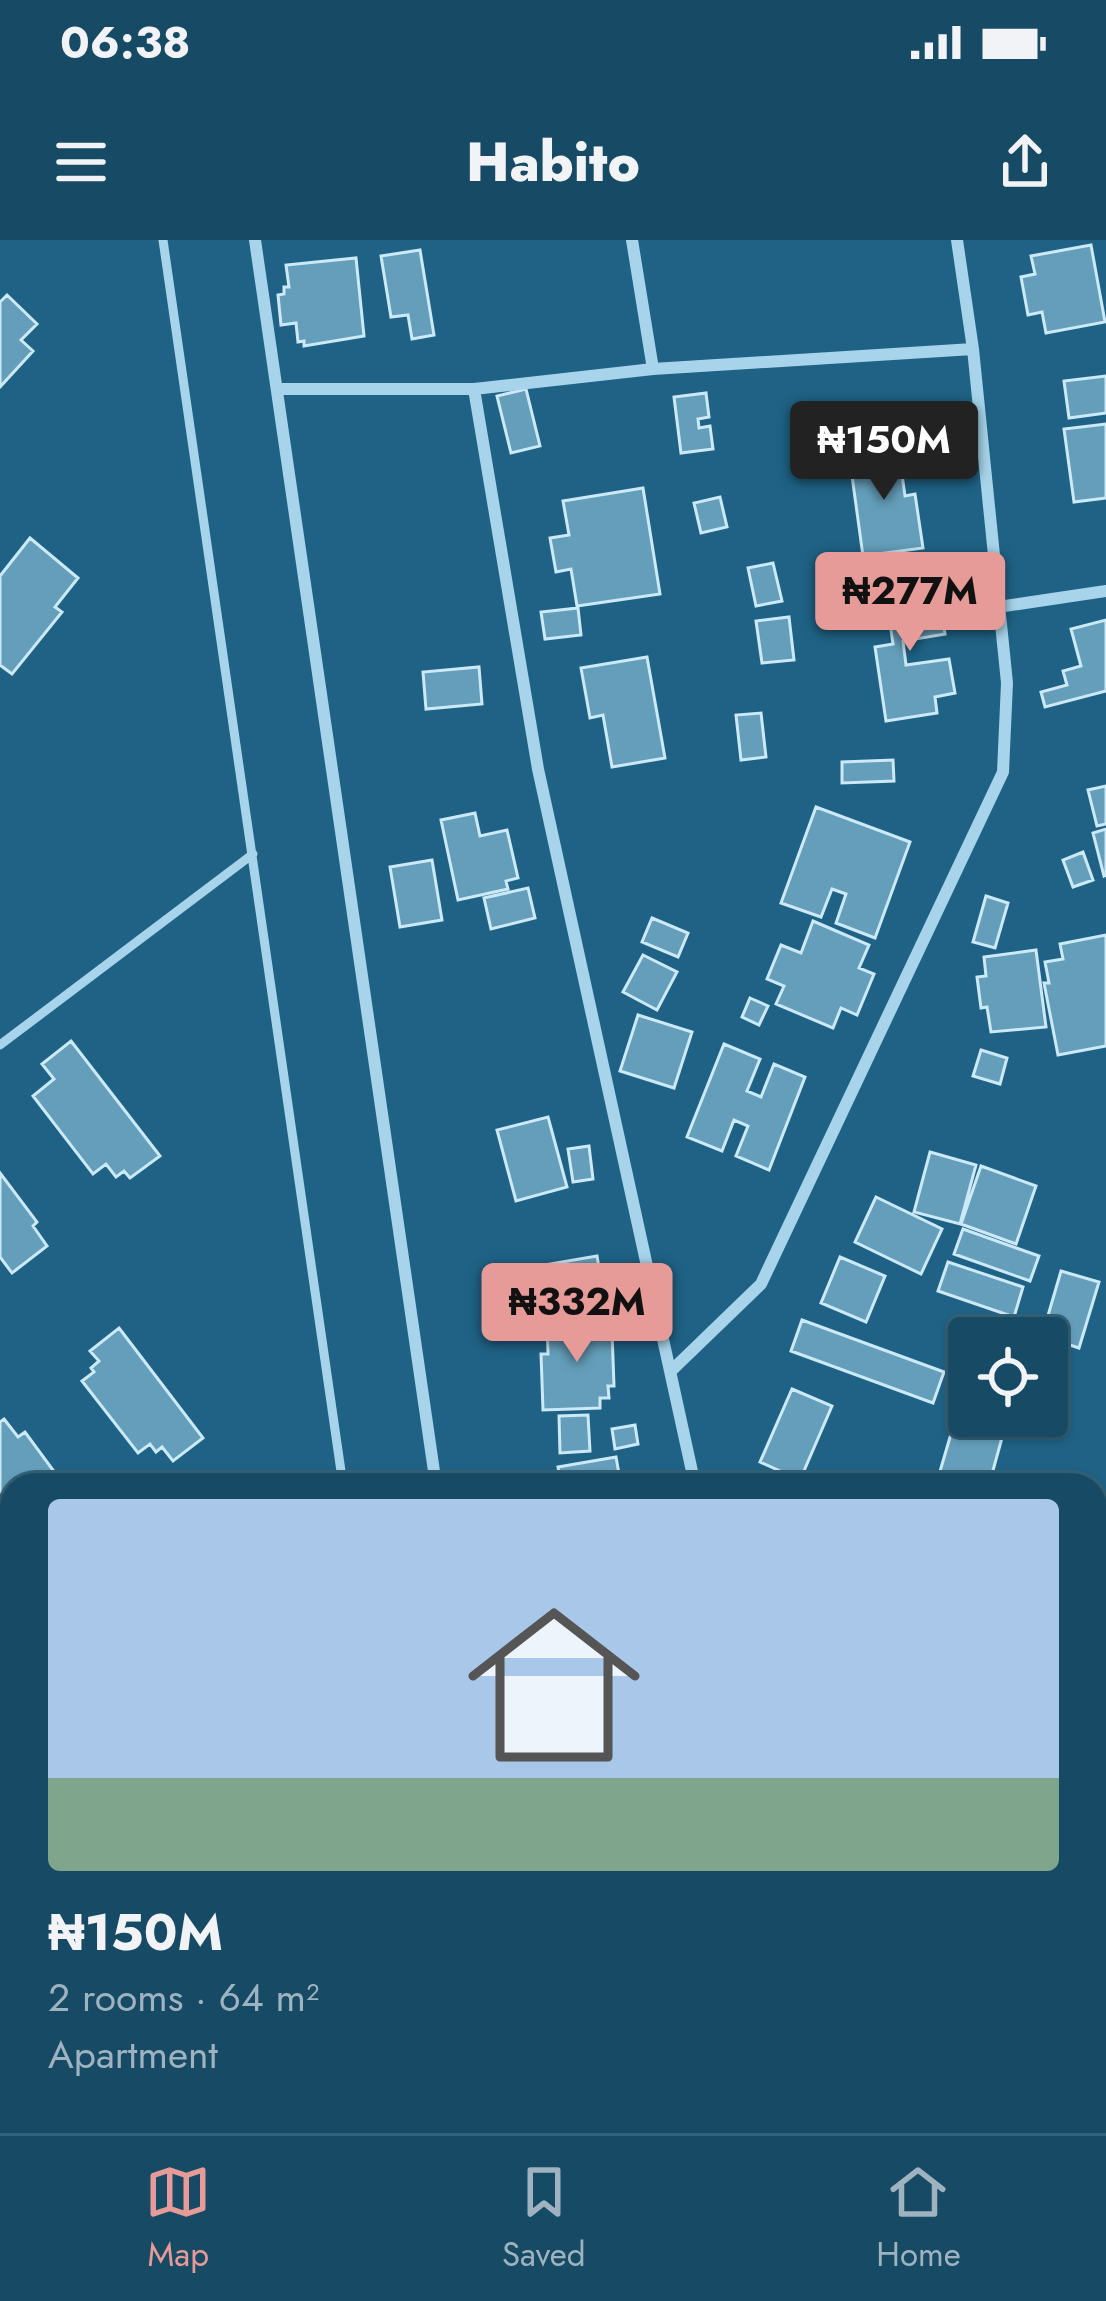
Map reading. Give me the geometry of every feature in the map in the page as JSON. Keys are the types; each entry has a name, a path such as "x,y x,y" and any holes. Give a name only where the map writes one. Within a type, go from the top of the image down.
{"street":[{"path":"255,240 434,1473"},
{"path":"632,240 653,369"},
{"path":"671,1371 761,1284 1003,772 1006,683 958,240"},
{"path":"278,389 474,389 653,369 973,349"},
{"path":"474,389 538,769 692,1473"},
{"path":"998,607 1106,591"}],"lane":[{"path":"163,240 341,1473"},
{"path":"0,1045 253,854"}],"building":[{"path":"1091,245 1105,322 1046,333 1042,312 1028,315 1021,277 1035,274 1031,256"},
{"path":"420,250 434,335 412,339 408,315 391,317 381,256"},
{"path":"356,258 364,336 304,346 304,341 298,342 296,323 281,325 278,295 289,287 286,265"},
{"path":"7,295 37,324 21,340 33,351 0,387 0,302"},
{"path":"1106,376 1106,413 1069,418 1064,381"},
{"path":"526,389 540,446 511,453 497,396"},
{"path":"706,393 709,417 698,419 699,428 710,426 713,449 681,453 674,397"},
{"path":"1106,424 1106,498 1074,502 1064,429"},
{"path":"898,446 905,496 915,494 923,548 863,556 849,454"},
{"path":"643,488 660,594 577,606 571,569 556,572 550,538 569,535 563,501"},
{"path":"720,497 727,527 701,533 694,503"},
{"path":"30,538 78,578 55,607 62,612 12,674 0,665 0,576"},
{"path":"773,563 782,601 756,606 748,568"},
{"path":"938,588 945,634 903,641 906,665 949,659 955,693 935,697 937,713 886,721 875,647 893,644 890,623 872,626 868,599"},
{"path":"578,608 581,635 545,639 541,612"},
{"path":"789,617 794,660 762,663 756,621"},
{"path":"1106,620 1106,691 1045,707 1041,692 1067,685 1063,671 1081,666 1071,629"},
{"path":"647,657 665,758 612,767 603,715 590,718 581,668"},
{"path":"479,667 482,704 426,709 423,672"},
{"path":"761,713 766,757 741,760 736,715"},
{"path":"893,760 894,781 842,783 842,762"},
{"path":"1106,786 1106,824 1097,826 1088,790"},
{"path":"816,807 910,842 875,938 836,923 846,894 832,889 821,917 781,903"},
{"path":"475,813 480,836 507,830 518,878 506,881 508,889 458,900 441,820"},
{"path":"1106,829 1106,875 1104,876 1093,833"},
{"path":"1083,852 1093,880 1073,887 1063,860"},
{"path":"432,860 442,920 400,927 390,867"},
{"path":"528,888 535,918 491,929 484,898"},
{"path":"986,896 1008,903 995,948 973,942"},
{"path":"652,918 688,933 678,957 642,942"},
{"path":"813,921 869,945 859,968 874,974 857,1015 841,1008 833,1028 776,1004 784,986 767,979 781,945 801,953"},
{"path":"1106,935 1106,1046 1058,1055 1044,983 1049,983 1045,962 1063,959 1060,944"},
{"path":"1036,950 1046,1027 991,1032 987,1007 981,1008 977,977 986,976 984,957"},
{"path":"643,955 677,972 657,1010 623,992"},
{"path":"750,998 768,1006 759,1025 742,1017"},
{"path":"638,1015 692,1032 674,1088 620,1071"},
{"path":"71,1041 160,1156 130,1178 124,1171 116,1177 106,1164 93,1174 33,1096 54,1079 42,1064"},
{"path":"724,1044 760,1059 747,1091 761,1097 774,1064 805,1077 769,1170 736,1156 748,1126 734,1120 722,1151 687,1137"},
{"path":"981,1050 1007,1058 1000,1084 973,1076"},
{"path":"548,1117 567,1187 516,1201 497,1130"},
{"path":"589,1146 593,1179 573,1182 568,1149"},
{"path":"930,1152 976,1165 960,1224 914,1212"},
{"path":"981,1166 1036,1186 1016,1244 961,1224"},
{"path":"0,1173 37,1222 33,1226 47,1246 12,1273 0,1257"},
{"path":"876,1197 942,1229 921,1274 855,1242"},
{"path":"963,1229 1039,1256 1030,1281 954,1254"},
{"path":"597,1256 606,1307 548,1317 539,1266"},
{"path":"840,1257 885,1276 866,1322 821,1303"},
{"path":"948,1262 1023,1287 1014,1317 938,1291"},
{"path":"1061,1271 1099,1282 1079,1348 1068,1344 1068,1317 1048,1317"},
{"path":"604,1319 605,1332 612,1332 614,1386 608,1386 609,1398 600,1398 600,1408 543,1410 541,1354 548,1354 547,1321"},
{"path":"802,1320 944,1372 933,1403 791,1351"},
{"path":"119,1328 203,1438 173,1461 162,1447 156,1452 150,1444 138,1453 82,1381 99,1361 90,1351"},
{"path":"792,1389 832,1406 803,1473 784,1473 760,1462"},
{"path":"588,1415 590,1451 560,1453 559,1416"},
{"path":"4,1419 18,1437 25,1432 55,1473 0,1473 0,1422"},
{"path":"635,1425 638,1444 615,1449 612,1429"},
{"path":"950,1437 1002,1437 992,1473 940,1473"},
{"path":"616,1457 619,1473 559,1473 558,1467"}]}
